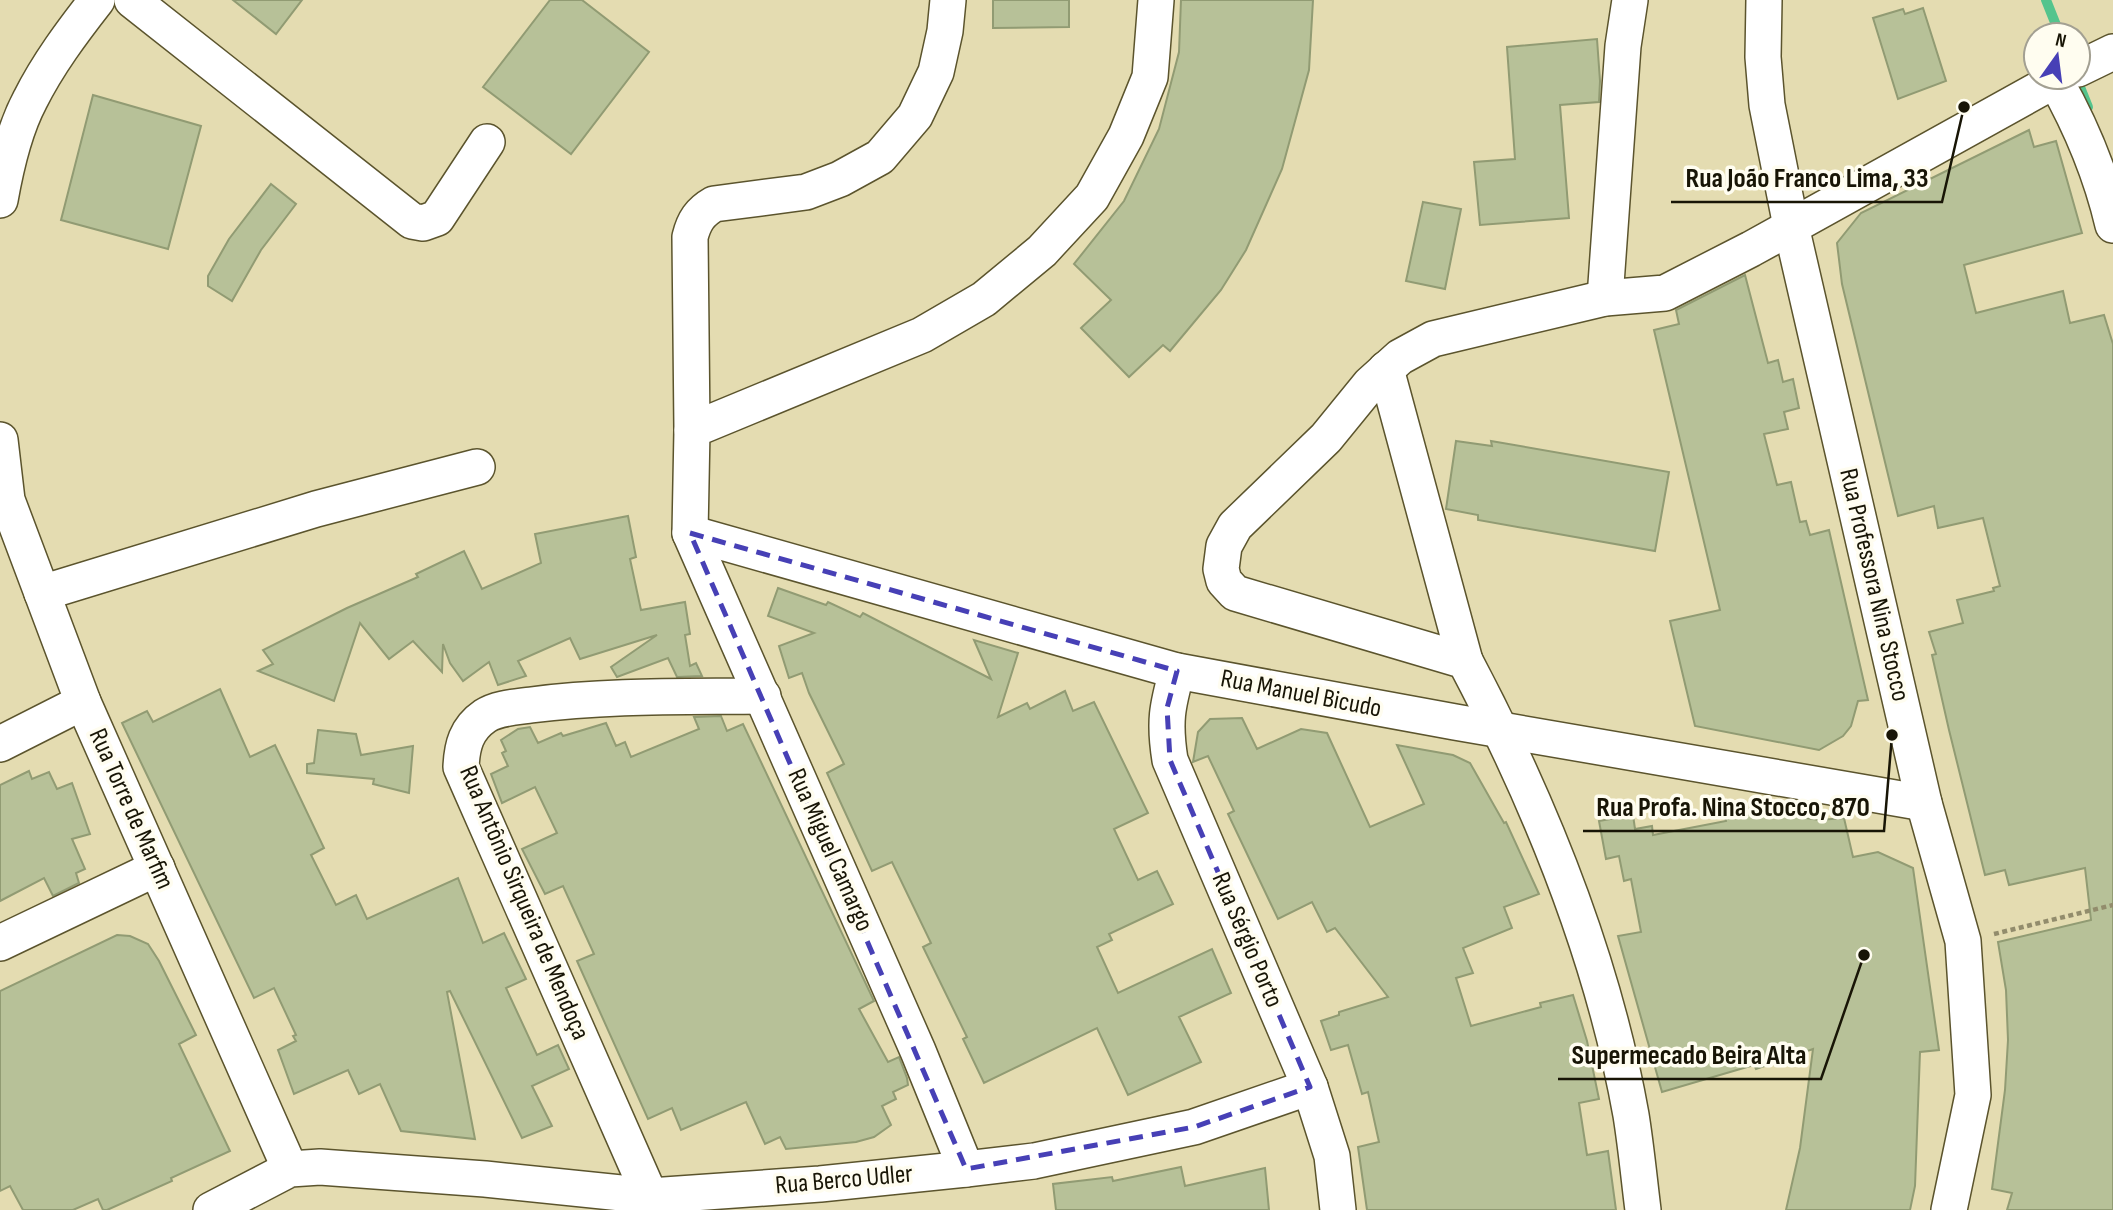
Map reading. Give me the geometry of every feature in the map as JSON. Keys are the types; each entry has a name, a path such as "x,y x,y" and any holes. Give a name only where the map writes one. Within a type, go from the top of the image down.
{"street":[{"path":"0,200 7,163 29,101 64,41 97,0"},
{"path":"132,0 412,221 423,223 437,218 487,142"},
{"path":"690,533 690,237 693,223 703,210 714,204 806,192 840,179 880,157 915,116 936,72 948,0"},
{"path":"692,429 922,335 984,299 1042,251 1092,197 1126,136 1150,77 1156,0"},
{"path":"1605,298 1623,46 1630,0"},
{"name":"Rua Professora Nina Stocco","path":"1764,0 1763,57 1767,105 1791,226 1924,803 1963,942 1973,1096 1950,1210"},
{"path":"2092,62 2113,52"},
{"path":"1465,661 1235,593 1224,582 1221,569 1224,546 1235,526 1325,438 1370,383 1401,357 1433,338 1605,298 1665,293 1751,249 2036,91"},
{"path":"2070,91 2081,130 2104,188 2113,225"},
{"path":"1386,369 1465,661 1502,731 1573,901 1609,1018 1631,1114 1643,1210"},
{"name":"Rua Torre de Marfim","path":"0,440 4,501 83,702 290,1169"},
{"path":"42,593 316,509 477,467"},
{"name":"Rua Manuel Bicudo","path":"690,533 1177,671 1502,731 1924,803"},
{"name":"Rua Miguel Camargo","path":"690,533 918,1051 966,1169"},
{"name":"Rua Sérgio Porto","path":"1177,671 1167,708 1166,731 1171,760 1310,1087 1332,1156 1338,1210"},
{"name":"Rua Antônio Sirqueira de Mendoça","path":"650,1196 461,767 461,749 471,727 487,714 505,709 574,699 763,696"},
{"path":"0,744 83,702"},
{"path":"0,943 157,868"},
{"name":"Rua Berco Udler","path":"211,1210 290,1169 320,1167 374,1169 486,1194 650,1196 820,1184 966,1169 1034,1161 1194,1128 1310,1087"}],"path":[{"path":"1963,942 2113,905"}],"highlighted area":[{"path":"690,533 1177,671 1167,708 1170,760 1310,1087 1194,1127 966,1169"}],"building":[{"path":"233,0 302,0 276,34"},
{"path":"550,0 582,0 649,52 571,154 483,87"},
{"path":"993,0 1069,0 1069,27 993,28"},
{"path":"1181,0 1313,0 1309,70 1282,169 1246,250 1221,290 1170,351 1163,345 1129,377 1081,328 1111,300 1074,264 1124,201 1159,129 1179,52"},
{"path":"1923,8 1946,81 1898,99 1873,18 1903,9 1905,14"},
{"path":"1597,39 1599,102 1560,105 1569,218 1480,225 1474,162 1515,159 1507,47"},
{"path":"93,95 201,126 168,249 61,220"},
{"path":"2029,130 2034,147 2056,141 2082,233 1964,265 1976,313 2063,291 2070,323 2104,315 2113,344 2113,1210 2007,1210 2012,1193 1992,1189 2005,1090 2008,1040 2006,990 1998,942 2091,920 2085,868 2009,885 2005,870 1985,875 1949,730 1932,655 1936,654 1929,632 1963,623 1957,600 1994,591 1993,588 2000,586 1983,518 1938,528 1934,506 1898,516 1842,284 1837,243 1861,213"},
{"path":"271,184 296,204 261,250 232,301 208,286 208,276 229,239"},
{"path":"1423,202 1461,209 1445,289 1406,281"},
{"path":"1745,275 1768,363 1778,360 1783,382 1793,379 1799,408 1784,412 1788,429 1764,434 1777,485 1791,482 1800,522 1806,521 1810,535 1829,530 1868,700 1858,701 1851,726 1843,736 1819,750 1695,726 1670,621 1720,610 1654,330 1679,324 1676,310"},
{"path":"1456,441 1492,446 1491,441 1669,472 1655,551 1478,520 1478,515 1446,509"},
{"path":"628,516 636,557 630,559 641,610 685,602 690,634 685,635 690,666 696,663 702,676 677,677 668,658 617,677 611,667 657,635 580,659 570,638 518,661 526,676 498,685 489,662 463,681 450,663 443,644 442,672 413,641 389,659 360,623 334,701 258,671 273,664 263,650 347,608 418,577 416,574 464,551 482,589 541,563 535,534"},
{"path":"778,588 826,605 828,602 860,617 863,613 991,679 974,640 1018,653 998,717 1027,703 1030,709 1065,691 1073,711 1094,702 1148,813 1114,829 1138,880 1157,871 1173,904 1109,934 1112,940 1097,947 1118,993 1212,949 1231,993 1179,1017 1201,1062 1128,1095 1097,1028 984,1083 963,1039 967,1037 923,947 931,943 892,862 872,871 827,773 844,764 802,673 789,678 779,646 814,633 768,616"},
{"path":"220,689 250,757 275,745 324,848 311,855 336,905 356,895 367,919 458,878 483,943 504,933 526,979 506,988 537,1055 558,1045 569,1069 532,1086 552,1126 522,1138 450,991 447,992 475,1139 401,1131 380,1084 359,1094 348,1070 294,1094 278,1050 296,1041 293,1036 296,1035 274,988 254,998 122,723 147,711 153,722"},
{"path":"721,716 727,731 743,724 874,1001 859,1009 888,1062 899,1057 907,1078 908,1085 893,1092 896,1099 882,1106 891,1125 874,1137 856,1142 786,1149 780,1137 765,1144 746,1102 681,1130 672,1108 648,1119 577,961 594,954 563,886 545,894 522,849 557,833 535,787 502,803 491,774 508,766 502,753 506,751 501,740 518,729 530,727 538,743 561,733 563,736 606,723 616,746 625,742 631,757 699,729 694,717"},
{"path":"1242,718 1257,749 1301,729 1327,733 1370,827 1424,804 1397,745 1453,755 1470,763 1504,823 1506,822 1539,894 1504,907 1512,928 1463,948 1473,973 1456,978 1471,1026 1541,1007 1540,1003 1573,995 1587,1041 1599,1099 1579,1103 1587,1155 1608,1151 1616,1210 1367,1210 1358,1147 1379,1142 1368,1092 1362,1094 1348,1045 1331,1050 1321,1021 1339,1015 1339,1012 1388,997 1335,928 1327,932 1312,902 1278,919 1228,814 1234,811 1208,756 1193,762 1198,732 1210,719"},
{"path":"318,730 356,734 361,755 413,746 409,793 373,784 374,779 307,773 307,764 314,763"},
{"path":"29,771 32,779 49,772 57,789 72,783 90,834 72,839 85,869 76,873 79,883 53,896 44,878 0,901 0,785"},
{"path":"1723,805 1819,820 1844,818 1853,857 1878,852 1913,868 1939,1050 1920,1052 1915,1186 1910,1210 1786,1210 1800,1148 1813,1049 1756,1069 1754,1065 1662,1092 1618,936 1641,932 1631,879 1624,881 1619,856 1606,859 1599,821 1633,815 1635,829 1652,826 1653,835 1726,821"},
{"path":"117,935 130,936 148,944 159,961 196,1035 179,1044 230,1151 107,1210 103,1210 98,1199 73,1210 23,1210 10,1186 0,1191 0,991"},
{"path":"1181,1167 1185,1186 1265,1168 1269,1210 1056,1210 1053,1184 1112,1177 1113,1181"}],"waterway":[{"path":"2046,0 2054,21"},
{"path":"2082,91 2088,107"}],"place":[{"name":"Rua João Franco Lima, 33","path":"1964,107"},
{"name":"Rua Profa. Nina Stocco, 870","path":"1892,735"},
{"name":"Supermecado Beira Alta","path":"1864,955"}]}
